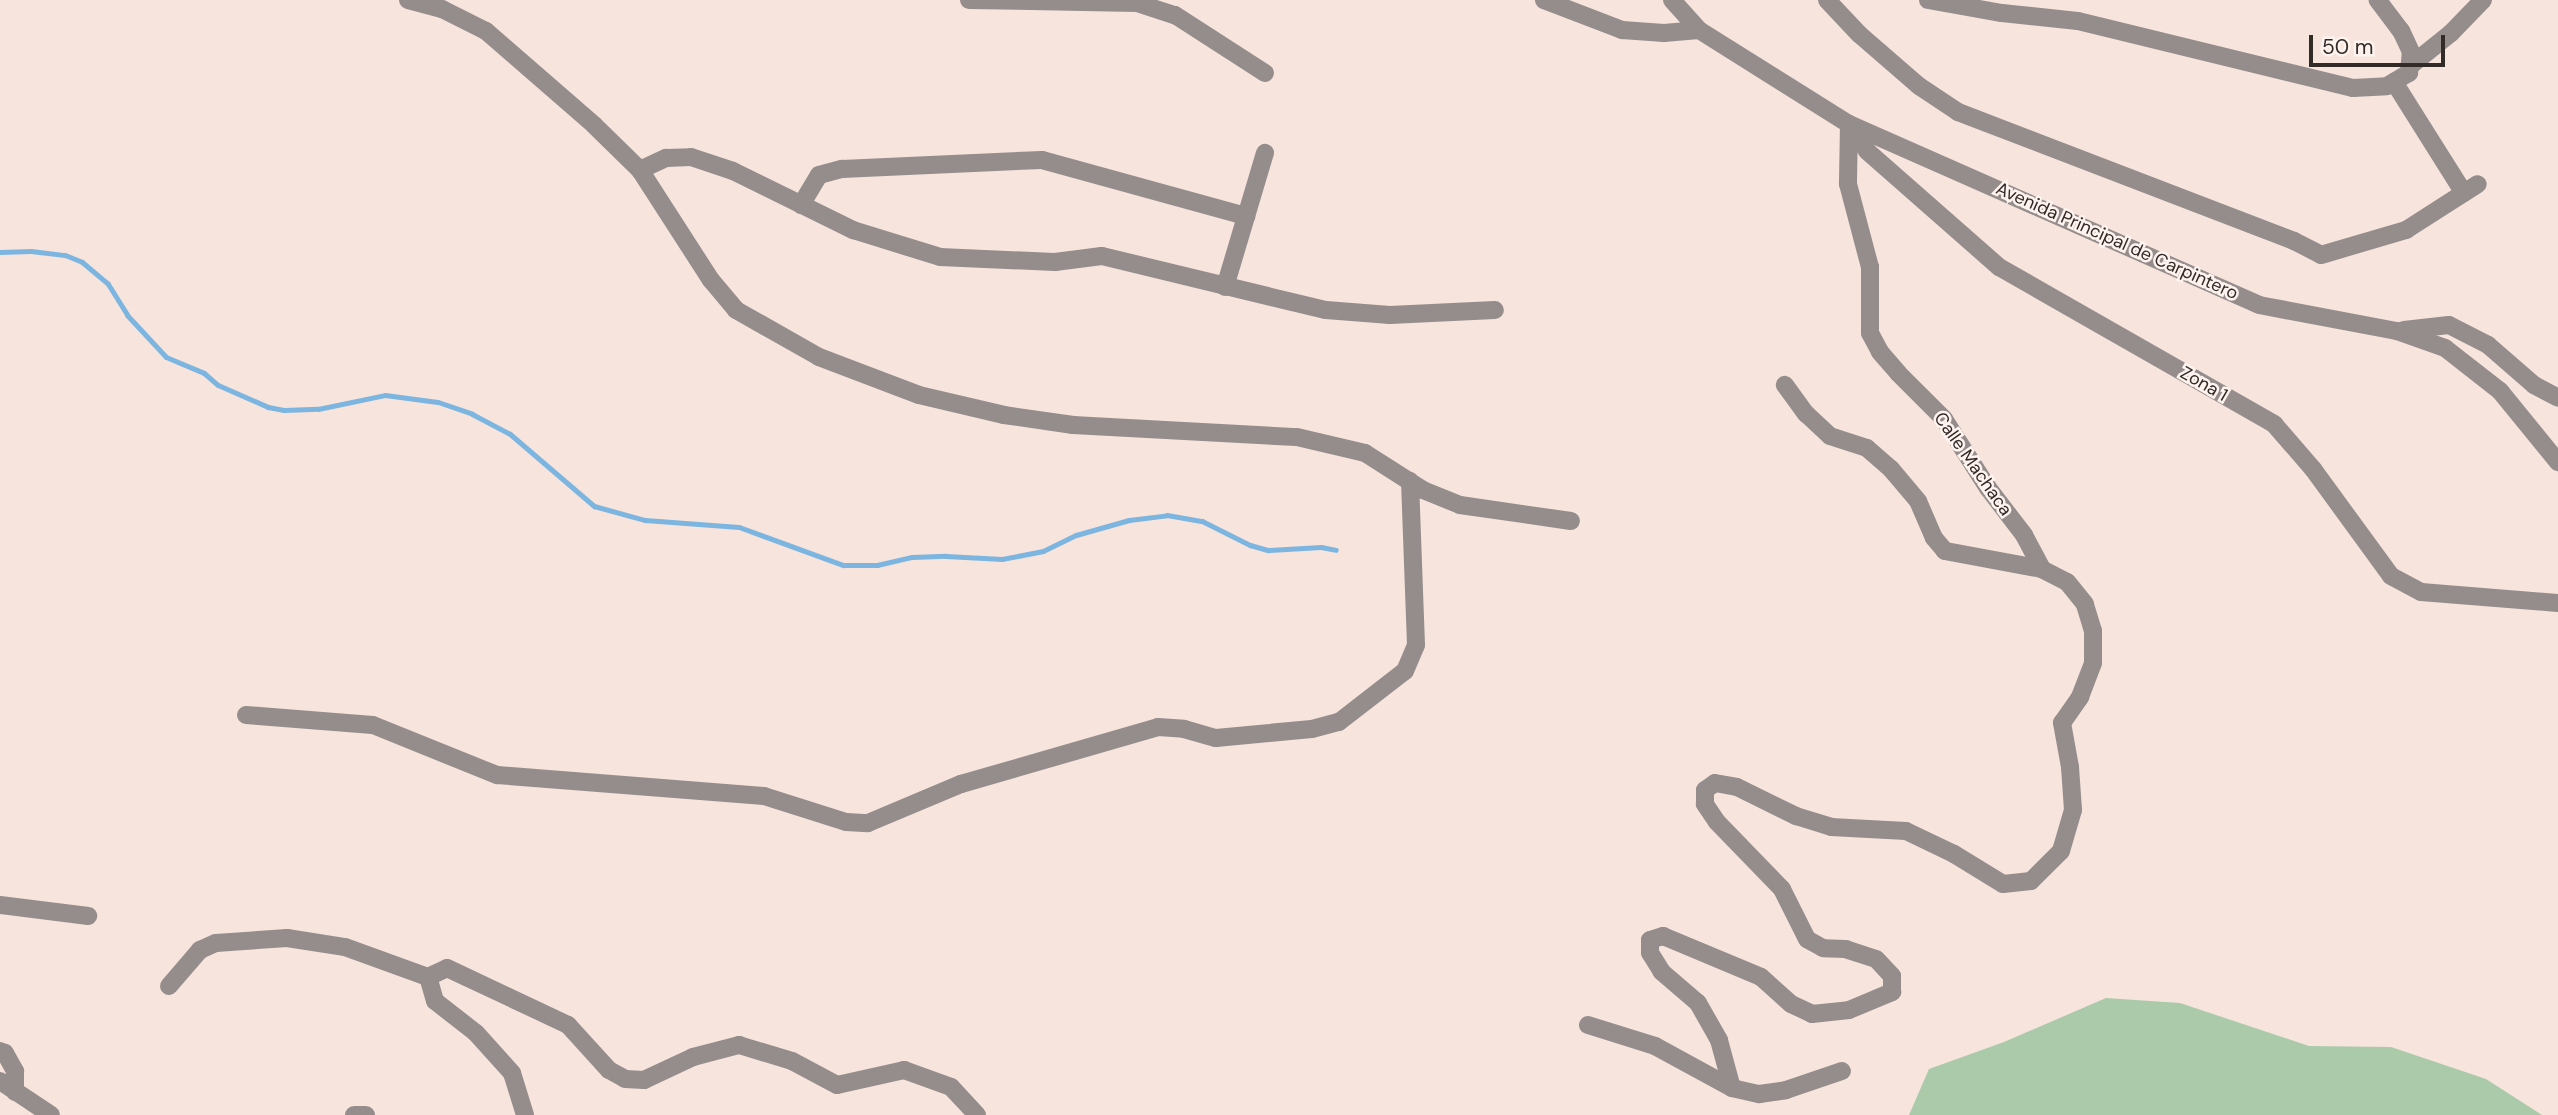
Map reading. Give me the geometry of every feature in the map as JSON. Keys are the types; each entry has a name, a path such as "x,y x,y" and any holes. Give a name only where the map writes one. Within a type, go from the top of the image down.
{"street":[{"path":"408,0 442,9 486,31 594,124 640,170 711,280 736,310 819,357 919,395 1004,415 1073,425 1297,437 1364,453 1410,481 1460,505 1571,521"},
{"path":"969,0 1137,3 1175,15 1265,73"},
{"path":"1544,0 1622,30 1664,33 1699,30"},
{"name":"Avenida Principal de Carpintero","path":"1672,0 1699,30 1849,124 2259,305 2397,331 2445,348 2500,391 2558,462"},
{"path":"1828,0 1859,34 1919,86 1958,111 2294,241 2321,255 2406,230 2471,188 2394,82"},
{"path":"1928,0 2002,13 2078,21 2353,88 2388,86 2409,73 2411,52 2401,31 2378,0"},
{"path":"2410,66 2451,33 2483,0"},
{"name":"Calle Machaca","path":"1849,124 1848,184 1870,267 1870,333 1880,352 1944,419 1988,488 2024,535 2042,569"},
{"name":"Zona 1","path":"1849,124 1867,151 1999,267 2274,424 2313,469 2391,576 2421,592 2558,603"},
{"path":"1226,287 1265,153"},
{"path":"640,170 666,158 691,158 733,171 853,230 940,257 1055,262 1102,256 1326,310 1390,315 1495,310"},
{"path":"801,205 819,174 842,169 1042,160 1246,216"},
{"path":"2397,331 2449,325 2488,345 2534,386 2558,398"},
{"path":"1732,1088 1719,1040 1698,1003 1662,972 1650,953 1650,940 1663,936 1761,977 1791,1004 1812,1014 1849,1010 1892,992 1892,976 1876,959 1846,949 1823,948 1807,939 1782,889 1717,822 1705,804 1705,790 1715,783 1737,787 1796,816 1831,827 1906,831 1954,853 2003,884 2031,881 2061,851 2073,810 2070,767 2062,723 2080,697 2093,663 2093,631 2085,604 2067,582 2042,569 1945,551 1934,538 1918,501 1891,469 1867,447 1830,436 1806,414 1785,385"},
{"path":"246,715 373,725 497,775 764,796 846,821 868,823 961,785 1158,727 1184,729 1216,737 1312,729 1339,722 1405,671 1416,645 1410,481"},
{"path":"0,905 88,916"},
{"path":"169,986 200,950 216,943 287,938 345,947 428,977 447,968 568,1025 609,1070 625,1079 644,1080 693,1057 739,1045 792,1061 837,1085 904,1070 951,1087 977,1115"},
{"path":"428,977 435,1001 476,1033 512,1073 525,1115"},
{"path":"1588,1025 1655,1046 1732,1088 1759,1094 1786,1090 1842,1071"},
{"path":"0,1051 5,1053 15,1071 15,1091"},
{"path":"0,1081 51,1115"},
{"path":"354,1115 366,1115"}],"green space":[{"path":"2106,998 2180,1003 2309,1046 2391,1047 2486,1079 2542,1115 1909,1115 1929,1069 2004,1042"}],"waterway":[{"path":"0,252 31,251 65,255 82,262 108,284 127,315 166,357 204,373 218,385 268,407 284,410 318,409 385,395 438,402 472,414 510,434 594,506 645,520 739,527 843,565 877,565 912,557 1002,559 1043,551 1076,535 1129,520 1167,515 1202,521 1250,545 1268,550 1321,547 1336,550"}]}
